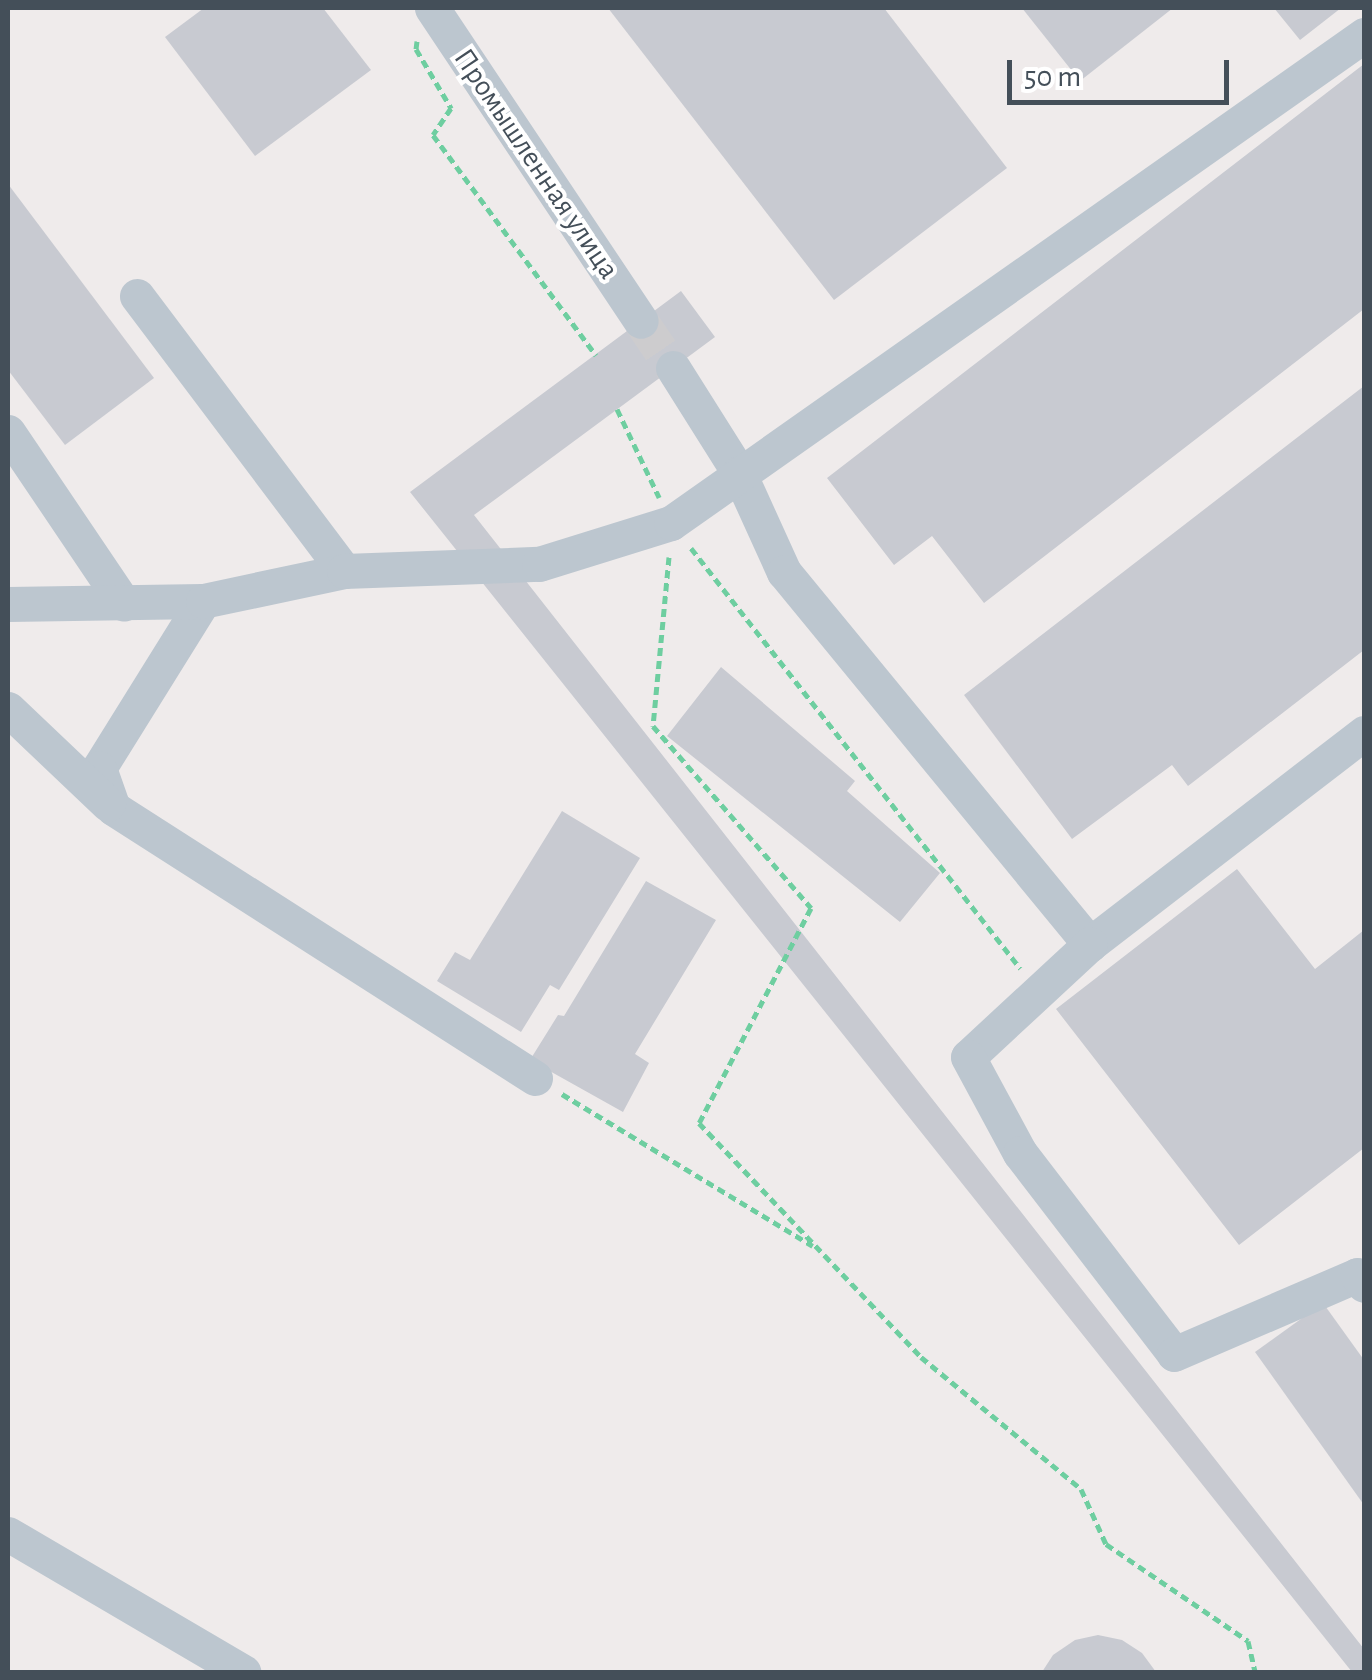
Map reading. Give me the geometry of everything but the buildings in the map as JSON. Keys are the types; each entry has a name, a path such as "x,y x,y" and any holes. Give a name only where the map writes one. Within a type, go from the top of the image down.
{"lane":[{"name":"Промышленная улица","path":"425,19 640,321"},
{"path":"8,604 203,601 344,570 539,564 671,523 1364,35"},
{"path":"137,296 344,570"},
{"path":"673,368 739,473 784,572 1090,944"},
{"path":"8,432 124,604"},
{"path":"112,808 99,768 203,601"},
{"path":"8,709 112,808 535,1078"},
{"path":"1362,1276 1174,1354 1020,1153 968,1057 1036,989 1090,944 1364,733"},
{"path":"8,1534 243,1672"}],"path":[{"path":"425,19 416,50 451,108 434,135 596,355"},
{"path":"617,409 671,523 1036,989"},
{"path":"671,523 654,726 810,908 699,1123 922,1357 1081,1489 1106,1544 1248,1642 1255,1672"},
{"path":"535,1078 820,1250"}],"tunnel":[{"path":"641,321 673,368"}]}
